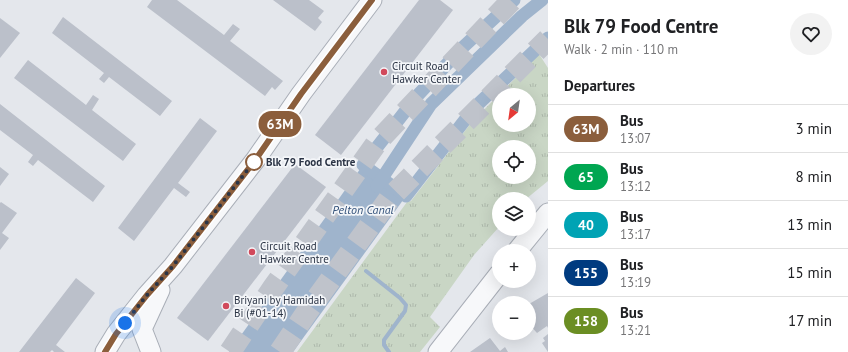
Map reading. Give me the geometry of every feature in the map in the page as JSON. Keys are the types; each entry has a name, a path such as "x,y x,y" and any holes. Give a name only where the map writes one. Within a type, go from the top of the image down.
{"street":[{"path":"105,352 121,328 147,295 173,266 256,159 301,94 372,0"},
{"path":"523,244 548,213"},
{"path":"151,352 142,329 173,266"},
{"path":"438,352 492,283"}],"green space":[{"path":"539,54 548,68 548,181 535,192 492,192 492,235 474,255 430,317 440,327 420,352 297,352 407,202 411,201 471,123 492,102 492,132 536,132 536,88 505,88"}],"water":[{"name":"Pelton Canal","path":"363,165 406,196 293,352 229,352"}],"building":[{"path":"152,0 177,0 224,35 233,24 240,29 230,41 283,81 275,90 272,87 265,96 147,7"},
{"path":"273,0 309,0 324,11 318,18 322,22 315,31"},
{"name":"Circuit Road Hawker Center","path":"419,0 440,0 453,10 341,155 315,135"},
{"path":"63,17 172,101 160,116 109,77 104,83 99,79 104,73 52,33"},
{"path":"0,18 20,33 0,58"},
{"path":"28,60 86,105 93,95 99,99 92,110 136,144 123,161 14,78"},
{"path":"0,104 105,186 93,202 38,160 33,166 28,162 33,155 0,130"},
{"path":"200,118 217,131 178,183 190,192 186,197 174,188 134,241 118,228"},
{"name":"Circuit Road Hawker Centre","path":"295,164 326,187 208,341 177,318"},
{"path":"0,167 9,174 0,186"},
{"path":"1,202 17,213 2,233 9,238 0,250 0,203"},
{"path":"76,278 95,293 56,345 65,352 54,352 52,350 50,352 19,352"},
{"path":"548,293 548,328 547,326 537,333 536,332 536,300"},
{"path":"548,334 548,352 542,343 545,341 543,338"},
{"path":"490,338 500,351 505,347 508,352 470,352"}],"waterway":[{"name":"Pelton Canal","path":"514,0 461,49 418,95 363,165 406,196 475,107 548,38"},
{"name":"Pelton Canal","path":"377,186 431,104 522,16 542,0"},
{"path":"366,271 400,298 406,305 405,311 384,340 384,345 389,352"}],"tunnel":[{"path":"230,352 273,288 378,141 512,0"},
{"path":"280,352 307,312 390,198 548,39"}],"bus line":[{"name":"63M","path":"105,352 116,334 147,295 173,266 256,159 301,94 372,0"}],"place":[{"name":"Circuit Road Hawker Center","path":"384,72"},
{"name":"Blk 79 Food Centre","path":"254,162"},
{"name":"Circuit Road Hawker Centre","path":"252,252"},
{"name":"Briyani by Hamidah Bi (#01-14)","path":"226,306"}],"route":[{"path":"125,323 147,295 173,266 256,159 254,162"}]}
